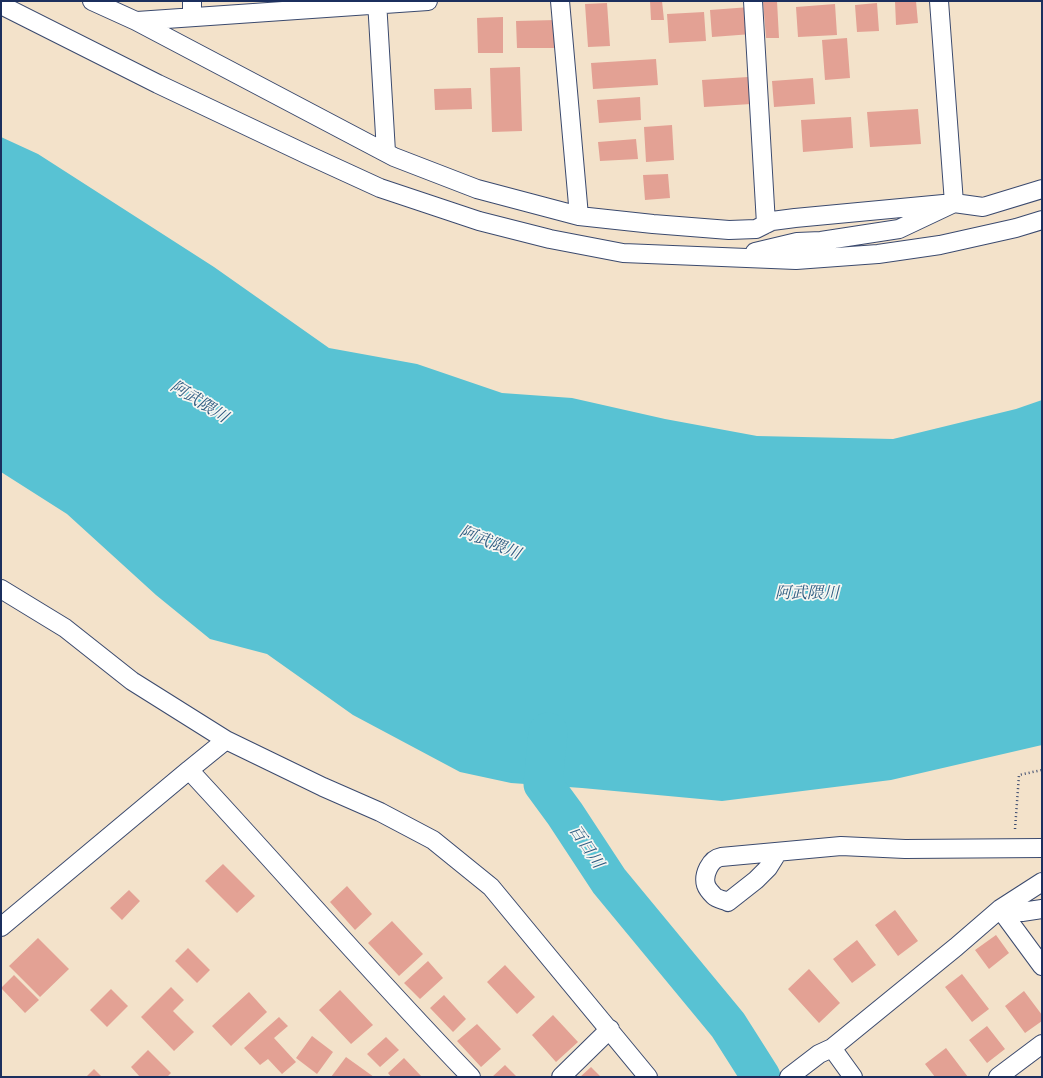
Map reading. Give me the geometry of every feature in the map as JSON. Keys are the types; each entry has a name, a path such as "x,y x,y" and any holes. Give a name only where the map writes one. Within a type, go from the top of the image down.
{"street":[{"path":"92,1 136,21 394,157 477,189 579,216 729,230 756,229 772,221 795,218 954,203 983,207 1042,189"},
{"path":"136,21 192,9 428,1"},
{"path":"560,1 579,216"},
{"path":"753,1 766,224"},
{"path":"939,1 954,203"},
{"path":"377,3 386,152"},
{"path":"1,5 158,84 380,188 479,221 550,239 623,253 796,260 878,254 940,245 1016,228 1042,220"},
{"path":"747,259 752,253 797,242 821,241 899,229 954,203"},
{"path":"1,589 65,628 132,681 226,740 323,787 380,812 433,840 491,887 610,1029 648,1077"},
{"path":"1,927 226,740"},
{"path":"189,770 254,840 404,1008 471,1077"},
{"path":"778,852 841,846 905,849 1042,848"},
{"path":"789,1077 825,1051 956,947 1000,909 1042,882"},
{"path":"1000,909 1022,912 1042,909"},
{"path":"1000,909 1042,966"},
{"path":"561,1077 610,1029"},
{"path":"998,1077 1042,1044"},
{"path":"825,1051 853,1077"}],"path":[{"path":"1014,849 1019,775 1042,770"}],"water":[{"name":"阿武隈川","path":"1,137 38,154 214,267 329,348 417,364 502,393 572,398 665,419 757,436 893,439 1016,409 1042,400 1042,745 891,780 722,801 511,783 460,772 353,715 267,654 210,639 156,595 67,514 1,472"}],"building":[{"path":"650,1 662,1 664,20 651,20"},
{"path":"763,1 777,1 779,38 766,38"},
{"path":"895,1 916,1 918,23 896,25"},
{"path":"607,3 610,46 588,47 585,4"},
{"path":"877,3 879,31 857,32 855,5"},
{"path":"835,4 837,35 798,37 796,7"},
{"path":"750,7 752,34 712,37 710,10"},
{"path":"704,12 706,41 669,43 667,14"},
{"path":"503,17 503,53 478,53 477,18"},
{"path":"556,20 557,48 517,48 516,21"},
{"path":"847,38 850,78 825,80 822,40"},
{"path":"656,59 658,85 593,89 591,63"},
{"path":"520,67 522,131 492,132 490,68"},
{"path":"748,77 751,104 704,107 702,80"},
{"path":"813,78 815,104 774,107 772,81"},
{"path":"471,88 472,109 435,110 434,89"},
{"path":"640,97 641,120 599,123 597,100"},
{"path":"918,109 921,144 870,147 867,112"},
{"path":"851,117 853,148 803,152 801,120"},
{"path":"672,125 674,160 646,162 644,127"},
{"path":"636,139 638,159 600,161 598,142"},
{"path":"668,174 670,198 645,200 643,175"},
{"path":"223,864 255,896 237,913 205,881"},
{"path":"347,886 372,914 355,930 330,902"},
{"path":"129,890 140,901 122,920 110,908"},
{"path":"895,910 918,941 898,956 875,925"},
{"path":"392,921 423,954 399,976 368,943"},
{"path":"996,935 1009,953 989,969 975,950"},
{"path":"38,938 69,969 40,997 9,966"},
{"path":"857,940 876,965 852,983 833,959"},
{"path":"188,948 210,970 197,983 175,961"},
{"path":"428,961 443,978 420,999 404,983"},
{"path":"505,965 535,997 517,1014 487,982"},
{"path":"809,969 840,1003 819,1023 788,989"},
{"path":"962,974 989,1009 972,1022 945,987"},
{"path":"14,975 39,1000 25,1013 1,988"},
{"path":"171,987 184,1000 173,1011 194,1032 174,1051 141,1017"},
{"path":"111,989 128,1006 107,1027 90,1010"},
{"path":"340,990 373,1025 351,1044 319,1010"},
{"path":"1024,991 1042,1015 1042,1021 1025,1033 1005,1006"},
{"path":"249,992 267,1012 231,1046 212,1026"},
{"path":"444,995 466,1019 453,1032 430,1008"},
{"path":"553,1015 578,1042 556,1062 532,1035"},
{"path":"279,1017 288,1026 274,1038 296,1062 282,1074 268,1059 260,1065 244,1048"},
{"path":"477,1024 501,1049 481,1067 457,1041"},
{"path":"987,1026 1005,1049 987,1063 969,1040"},
{"path":"312,1036 333,1052 317,1074 296,1058"},
{"path":"386,1037 399,1050 380,1067 367,1054"},
{"path":"946,1048 968,1077 935,1077 925,1064"},
{"path":"148,1050 171,1073 167,1077 140,1077 131,1067"},
{"path":"346,1057 374,1077 331,1077"},
{"path":"404,1058 422,1077 391,1077 388,1073"},
{"path":"505,1065 517,1077 492,1077"},
{"path":"591,1067 601,1077 580,1077"},
{"path":"94,1069 102,1077 86,1077"}],"waterway":[{"name":"百日川","path":"548,732 543,784 565,814 609,881 728,1025 761,1077"}]}
